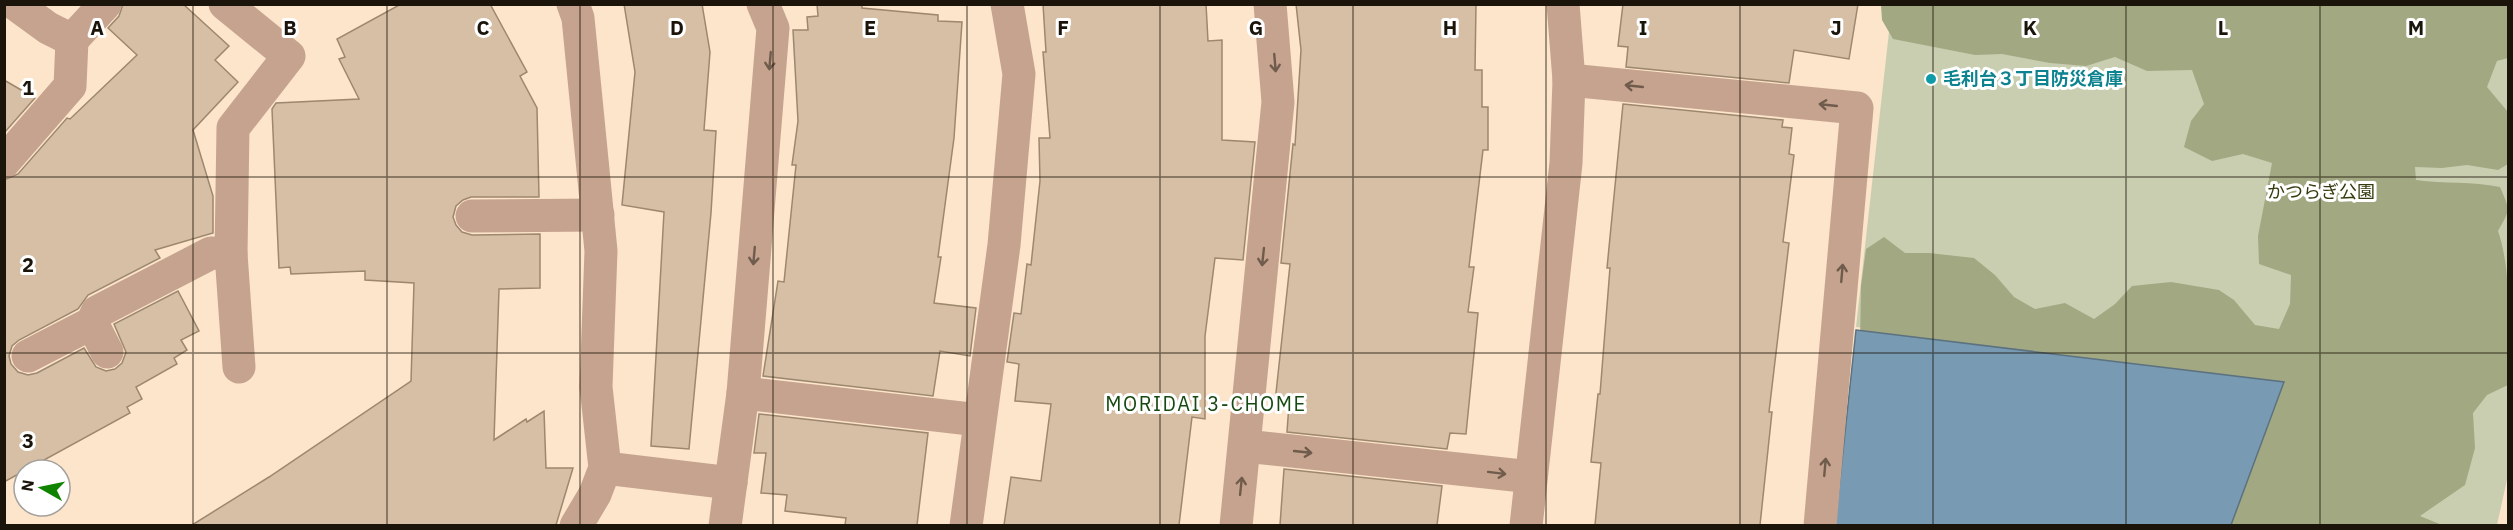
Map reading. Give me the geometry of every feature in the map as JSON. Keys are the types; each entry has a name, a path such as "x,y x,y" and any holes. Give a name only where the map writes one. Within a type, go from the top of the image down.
{"street":[{"path":"15,4 48,28 72,40"},
{"path":"4,162 70,86 72,40 105,4"},
{"path":"225,4 289,56 233,128 231,254 239,367"},
{"path":"573,4 578,18 601,251 596,387 605,468 595,494 576,525"},
{"path":"725,525 742,393 772,28 763,4"},
{"path":"966,525 1005,245 1019,74 1007,4"},
{"path":"1236,525 1278,102 1270,4"},
{"path":"1526,525 1566,164 1569,80 1563,4"},
{"path":"1569,80 1857,108 1820,525"},
{"path":"472,216 598,215"},
{"path":"28,356 92,322 97,312 211,253 231,254"},
{"path":"92,322 107,352"},
{"path":"742,393 979,420"},
{"path":"1245,446 1532,477"},
{"path":"605,468 731,483"}],"green space":[{"name":"かつらぎ公園","path":"1881,5 2508,5 2508,58 2497,61 2487,87 2508,112 2508,164 2498,170 2467,165 2442,168 2415,167 2416,180 2500,187 2508,209 2498,231 2503,248 2508,286 2508,385 2487,395 2473,413 2475,448 2465,485 2420,516 2442,525 2090,525 1860,343 1861,286 1866,249 1884,237 1905,253 1974,258 1995,275 2014,297 2035,309 2065,303 2094,319 2115,304 2132,286 2171,282 2219,290 2234,300 2255,325 2279,329 2290,304 2291,275 2259,264 2258,236 2272,163 2243,154 2212,161 2184,147 2191,121 2204,104 2192,70 2147,71 2115,57 2086,66 2050,63 2002,54 1975,55 1893,39 1882,20"},
{"name":"かつらぎ公園","path":"1892,5 2508,5 2508,475 2497,525 2239,525 2292,377 1856,327"}],"water":[{"path":"1856,330 2284,382 2231,525 1835,526"}],"building":[{"path":"123,4 183,4 229,46 215,60 238,82 193,130 213,196 213,233 155,250 160,258 88,295 78,309 19,340 12,346 9,356 11,364 18,372 28,375 37,373 84,348 96,367 106,371 115,369 122,363 126,352 114,324 178,291 199,331 181,340 187,350 174,358 177,364 136,387 142,399 127,407 130,413 48,458 12,458 12,478 4,482 4,180 18,174 67,118 70,119 137,55 108,28 119,16"},
{"path":"401,4 490,4 527,72 520,76 537,108 539,197 471,197 456,206 453,217 462,232 472,235 540,234 540,288 499,289 494,440 526,419 527,422 544,411 546,468 573,468 556,525 192,525 269,477 411,381 414,283 365,280 365,271 291,274 290,267 279,268 272,109 276,103 359,99 339,59 345,57 337,39"},
{"path":"624,4 702,4 710,52 704,130 716,131 711,213 689,449 651,446 664,212 622,205 635,72"},
{"path":"817,4 862,4 862,8 938,15 938,21 962,22 954,138 934,303 976,308 970,356 940,351 933,396 763,376 778,281 784,282 796,165 792,165 798,121 793,30 808,30 807,17 818,16"},
{"path":"1043,4 1206,4 1208,41 1222,40 1222,140 1255,142 1243,260 1215,258 1205,336 1205,419 1192,417 1179,525 1004,525 1011,477 1041,481 1051,404 1015,401 1019,364 1007,362 1014,313 1021,314 1027,264 1031,265 1040,181 1039,138 1050,138 1043,52 1046,52"},
{"path":"1296,4 1476,4 1475,70 1482,70 1482,107 1488,107 1488,150 1483,150 1469,267 1474,267 1468,312 1478,313 1466,434 1450,433 1447,449 1287,432 1289,404 1275,402 1290,264 1281,263 1293,144 1295,145 1301,50"},
{"path":"1623,4 1858,4 1849,59 1794,50 1789,83 1626,67 1628,47 1618,46"},
{"path":"4,80 35,98 4,133"},
{"path":"1623,104 1783,120 1782,127 1792,128 1789,154 1794,155 1783,242 1789,243 1769,412 1772,412 1760,525 1595,525 1601,463 1591,462 1598,394 1600,394 1610,268 1607,268"},
{"path":"759,414 928,433 917,525 845,525 846,518 785,511 787,495 761,493 766,453 754,453"},
{"path":"1284,469 1442,486 1437,525 1280,525"}],"place":[{"name":"毛利台３丁目防災倉庫","path":"1931,79"}],"district":[{"name":"MORIDAI 3-CHOME","path":"1206,404"}]}
